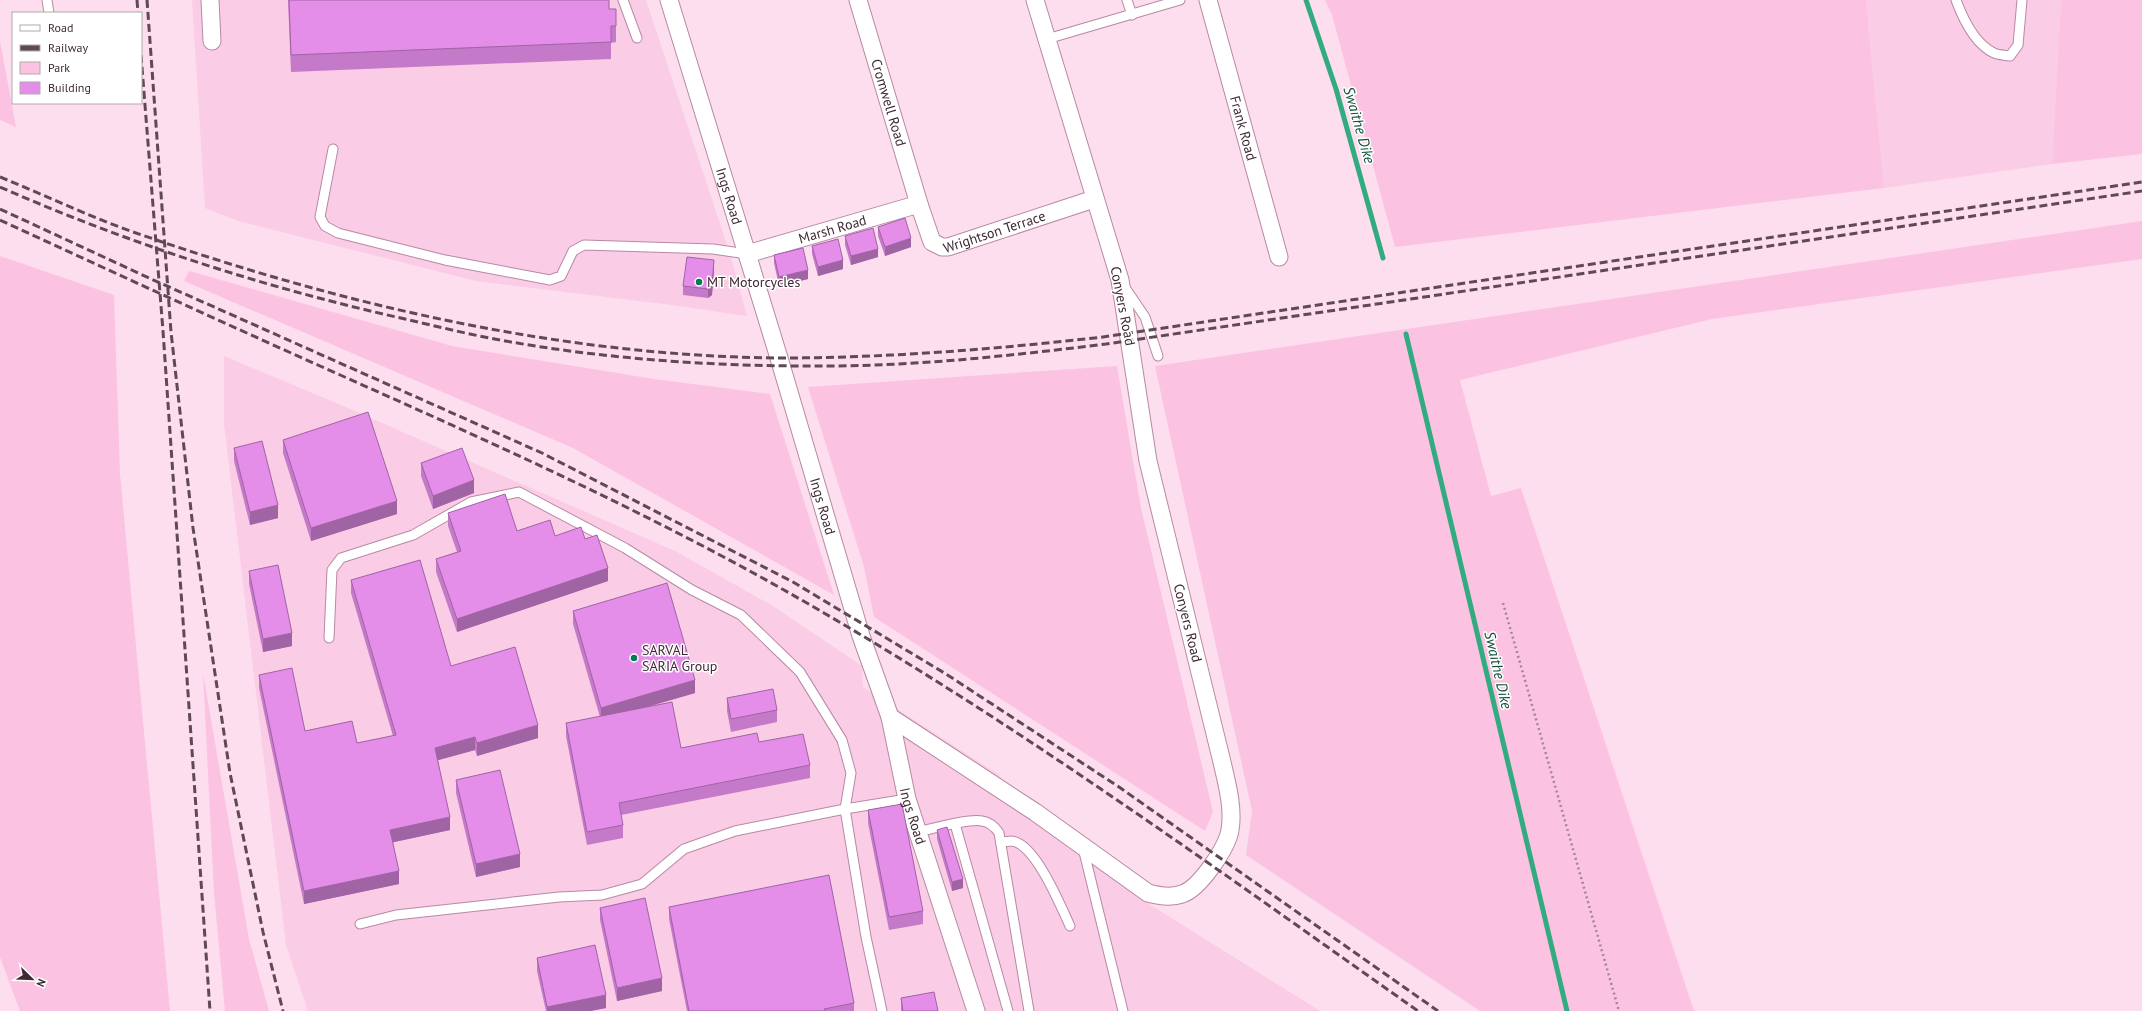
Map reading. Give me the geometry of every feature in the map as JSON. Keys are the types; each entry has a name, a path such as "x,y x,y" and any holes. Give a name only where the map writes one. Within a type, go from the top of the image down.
{"street":[{"path":"210,0 212,41"},
{"name":"Ings Road","path":"669,0 779,358 861,636 890,717 907,799 917,832 976,1011"},
{"name":"Cromwell Road","path":"858,0 919,204"},
{"name":"Conyers Road","path":"890,717 1035,812 1148,894 1162,896 1182,894 1201,881 1228,840 1231,829 1230,801 1221,758 1148,461 1120,280 1094,199 1035,0"},
{"name":"Frank Road","path":"1208,0 1280,257"},
{"name":"Wrightson Terrace","path":"919,204 932,242 942,247 1094,199"},
{"name":"Marsh Road","path":"747,254 919,204"}],"lane":[{"path":"47,0 50,12"},
{"path":"623,0 637,38"},
{"path":"1127,0 1132,15"},
{"path":"1047,39 1180,0"},
{"path":"1956,0 1961,14 1982,44 1995,54 2010,56 2018,45 2022,0"},
{"path":"333,149 320,218 325,226 338,233 445,260 550,280 561,276 573,251 584,245 713,249 747,254"},
{"path":"1120,280 1145,317 1158,356"},
{"path":"329,638 332,570 341,558 413,535 470,502 519,492 625,548 692,590 741,615 800,672 842,740 851,773 845,810 866,937 882,1011"},
{"path":"360,924 396,915 559,897 602,895 642,884 684,850 735,831 907,799"},
{"path":"917,832 974,820 983,821 992,825 1000,833 1029,1011"},
{"path":"955,824 1008,1011"},
{"path":"1002,842 1011,841 1018,843 1031,853 1039,864 1070,926"},
{"path":"1082,846 1123,1011"}],"path":[{"path":"1503,603 1619,1011"}],"shaded area":[{"path":"192,0 646,0 730,254 747,316 672,305 476,281 238,221 205,208"},
{"path":"1866,0 2061,0 2052,164 1884,188"},
{"path":"224,356 334,402 675,551 773,606 862,666 863,687 999,775 1014,804 1144,901 1320,1011 308,1011 286,945 224,424"}],"green space":[{"path":"1325,0 1866,0 1884,188 1395,247 1332,15"},
{"path":"2061,0 2142,0 2142,154 2052,164"},
{"path":"0,41 16,127 0,120"},
{"path":"2142,221 2142,259 1712,319 1460,380 1491,496 1521,488 1694,1011 1480,1011 1246,855 1252,811 1155,366"},
{"path":"0,256 114,295 120,474 170,1011 20,1011 0,957"},
{"path":"189,271 452,346 654,379 770,394 834,595 573,448 184,281"},
{"path":"1117,366 1141,508 1213,812 1205,831 874,617 864,567 808,387"},
{"path":"203,673 249,939 269,1011 225,1011 214,893"}],"building":[{"path":"289,0 609,0 609,9 616,9 616,26 611,26 611,42 291,55"},
{"path":"905,218 911,238 885,247 878,227"},
{"path":"873,228 878,249 851,256 845,236"},
{"path":"838,239 843,260 818,267 812,246"},
{"path":"803,248 808,270 779,277 774,255"},
{"name":"MT Motorcycles","path":"687,257 714,260 712,286 708,289 683,286"},
{"path":"368,412 397,501 311,528 283,440"},
{"path":"262,441 278,505 250,512 234,448"},
{"path":"462,448 474,480 433,496 421,463"},
{"path":"505,494 517,531 550,520 555,536 581,527 585,539 597,535 608,568 457,619 436,559 461,551 448,513"},
{"path":"420,560 451,666 515,647 538,725 477,743 475,737 435,748 450,817 390,830 399,871 304,891 259,675 292,668 305,731 352,721 357,743 396,735 351,580"},
{"path":"278,565 292,633 263,639 249,571"},
{"name":"SARVAL SARIA Group","path":"667,583 695,680 601,708 573,611"},
{"path":"773,689 777,710 731,719 727,698"},
{"path":"672,702 681,748 757,733 759,742 803,734 810,765 619,803 623,825 587,832 566,723"},
{"path":"500,770 520,854 476,864 456,780"},
{"path":"902,804 923,911 889,917 868,810"},
{"path":"947,827 963,879 952,882 937,830"},
{"path":"829,875 854,1003 824,1009 825,1011 689,1011 669,907"},
{"path":"645,898 662,978 617,988 600,908"},
{"path":"595,945 606,995 547,1007 537,958"},
{"path":"934,992 938,1011 903,1011 901,998"}],"waterway":[{"name":"Swaithe Dike","path":"1306,0 1336,89 1383,258"},
{"name":"Swaithe Dike","path":"1406,334 1567,1011"}],"railway":[{"path":"137,0 138,12"},
{"path":"147,0 171,332 193,528 230,773 263,932 283,1011"},
{"path":"142,68 163,331 210,1011"},
{"path":"0,177 124,229 219,261 377,305 537,337 618,348 699,355 780,358 901,355 1103,337 2142,182"},
{"path":"0,187 49,208 149,246 199,263 250,279 353,307 498,340 548,348 660,360 773,366 848,366 922,363 1032,353 1106,344 2142,191"},
{"path":"0,209 149,278 542,453 793,582 946,674 1119,787 1438,1011"},
{"path":"0,220 555,473 671,529 784,590 866,638 1027,740 1185,847 1418,1011"}],"place":[{"name":"MT Motorcycles","path":"699,282"},
{"name":"SARVAL SARIA Group","path":"634,658"}]}
